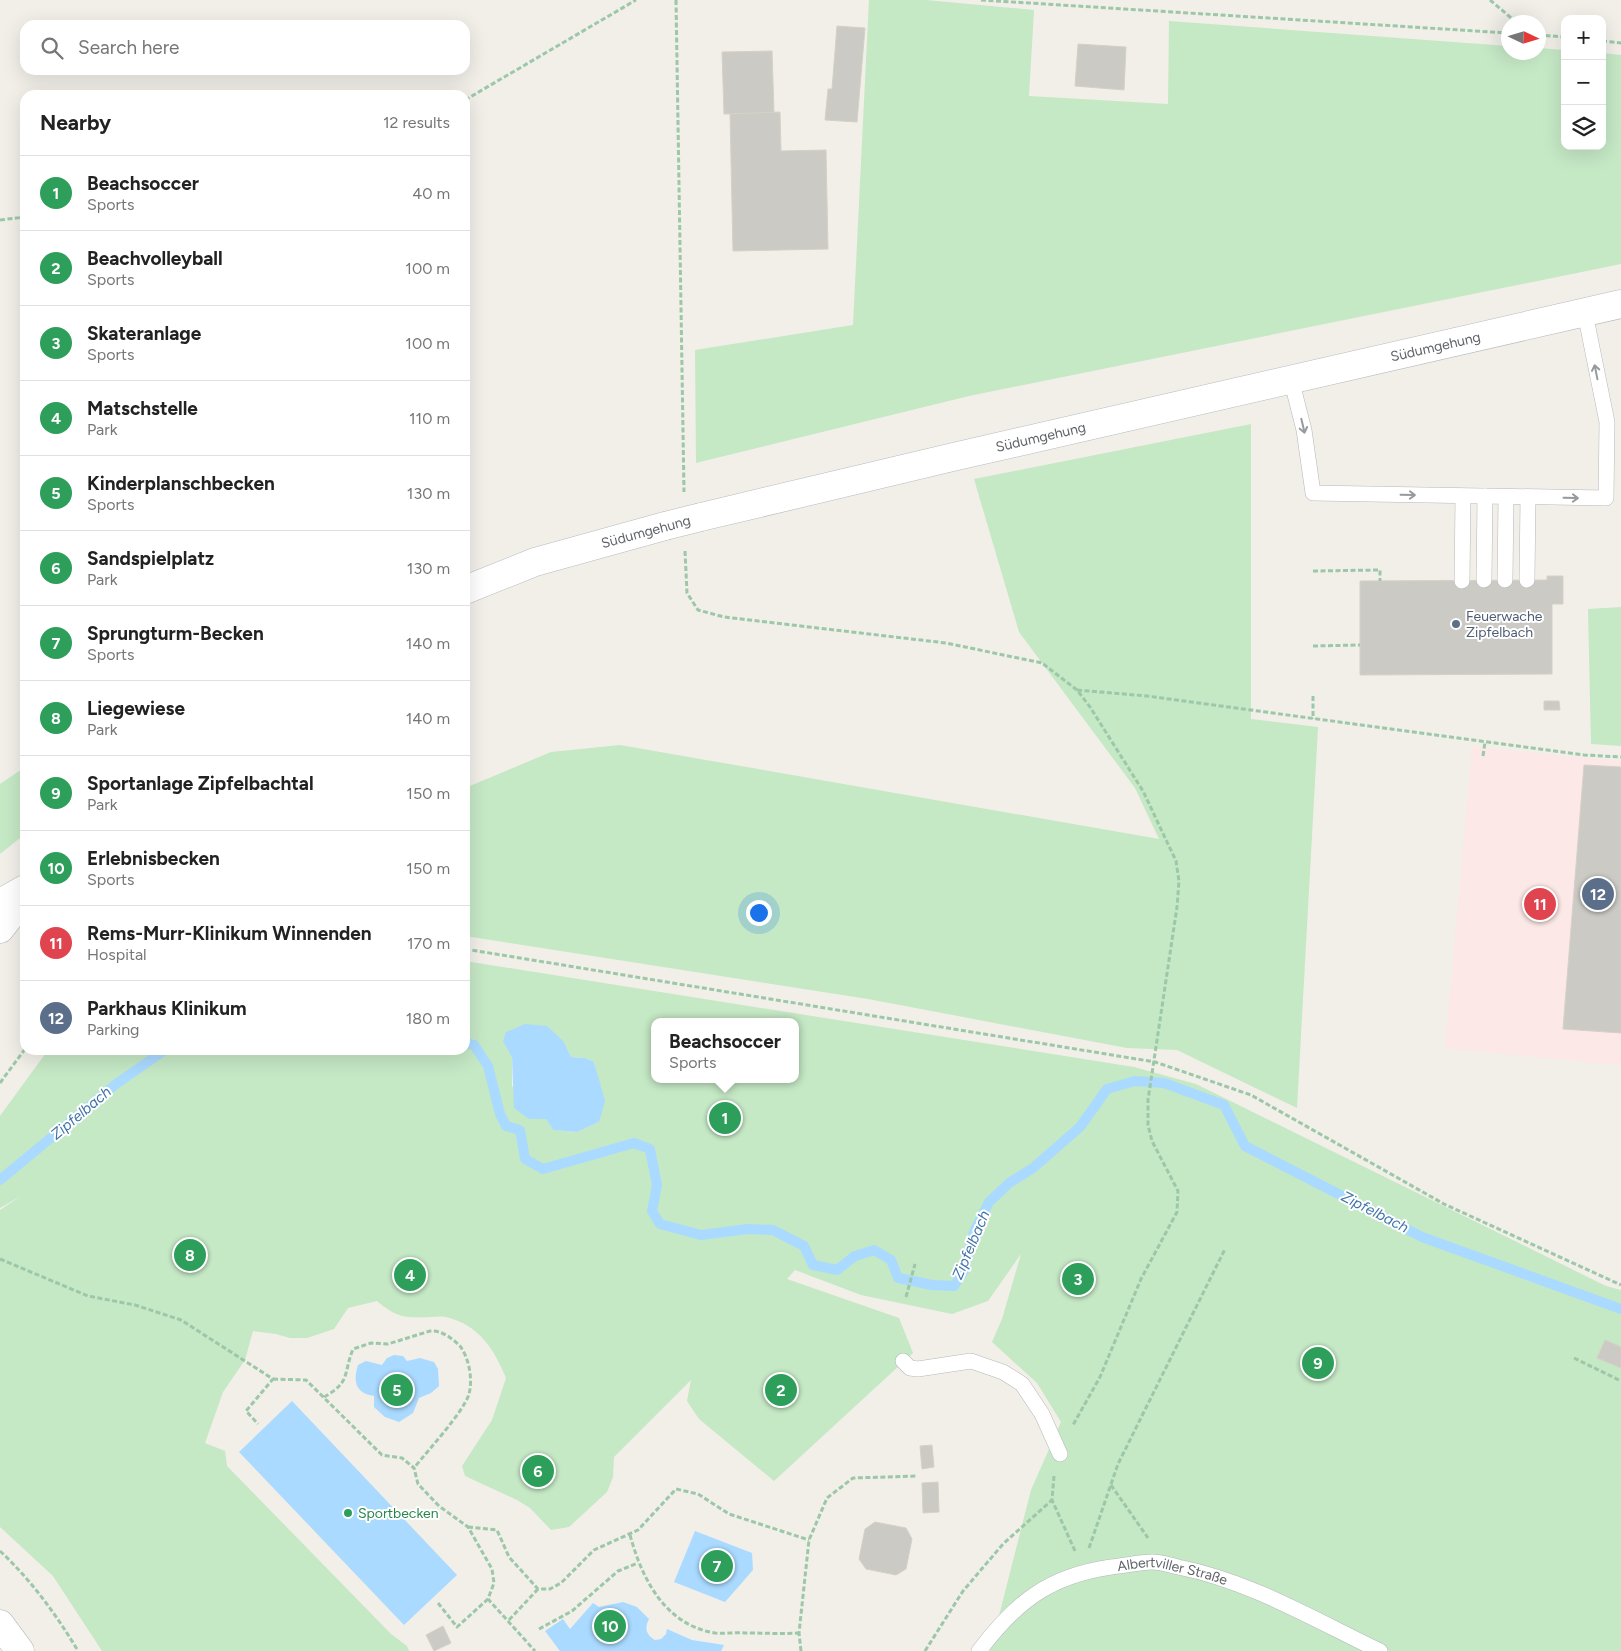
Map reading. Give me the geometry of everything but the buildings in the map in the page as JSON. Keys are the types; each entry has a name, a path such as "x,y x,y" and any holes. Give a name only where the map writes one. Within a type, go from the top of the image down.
{"main road":[{"name":"Südumgehung","path":"470,588 535,562 701,517 1291,379 1585,314 1621,304"},
{"path":"0,903 20,892"},
{"path":"0,930 20,904"},
{"path":"0,1624 20,1651"}],"lane":[{"path":"1291,379 1304,430 1313,493 1606,498 1607,422 1585,314"},
{"path":"1462,581 1463,496"},
{"path":"1484,580 1485,496"},
{"path":"1504,580 1506,496"},
{"path":"1527,580 1528,497"},
{"path":"903,1362 910,1368 918,1370 972,1361 1003,1372 1022,1384 1042,1414 1060,1454"},
{"name":"Albertviller Straße","path":"979,1651 1000,1622 1026,1599 1050,1583 1083,1573 1153,1562 1204,1572 1243,1585 1380,1651"}],"path":[{"path":"470,97 636,0"},
{"path":"676,0 684,472"},
{"path":"982,0 1501,33"},
{"path":"1490,0 1508,15"},
{"path":"1546,36 1561,37"},
{"path":"1606,41 1621,42"},
{"path":"0,220 20,218"},
{"path":"685,554 687,593 698,610 724,617 956,645 1042,663 1077,690 1090,707 1143,791 1176,861 1179,881 1177,907 1156,1062 1148,1100 1148,1125 1152,1141 1178,1191 1177,1212 1141,1279 1100,1377 1063,1443 1060,1454 1052,1485 1052,1500 1083,1573"},
{"path":"1313,571 1380,570 1380,581"},
{"path":"1313,646 1360,645"},
{"path":"1077,690 1148,696 1584,755 1621,758"},
{"path":"1313,696 1313,719"},
{"path":"1483,756 1485,742"},
{"path":"470,950 1156,1062 1251,1096 1444,1204 1621,1285"},
{"path":"0,1083 20,1055"},
{"path":"1083,1573 1091,1538 1111,1485 1154,1389 1224,1249"},
{"path":"0,1259 88,1296 135,1305 181,1320 273,1378 306,1380 382,1455 402,1458 414,1468 418,1484 439,1506 468,1527 492,1568 494,1583 488,1599 457,1627 438,1603"},
{"path":"906,1297 915,1264"},
{"path":"324,1397 336,1391 345,1381 346,1366 353,1349 371,1343 388,1344 430,1331 437,1331 454,1340 465,1353 470,1372 468,1394 458,1412 414,1468"},
{"path":"1574,1358 1621,1381"},
{"path":"258,1424 246,1411 273,1378"},
{"path":"801,1651 799,1633 809,1540 827,1498 853,1478 917,1476"},
{"path":"1111,1485 1167,1565"},
{"path":"509,1620 538,1589 550,1589 561,1584 594,1550 615,1539 630,1536 638,1530 676,1489 698,1494 729,1514 809,1540"},
{"path":"925,1651 963,1591 1003,1544 1052,1500"},
{"path":"468,1527 497,1530 509,1557 538,1589"},
{"path":"630,1536 638,1564 649,1585 670,1612 685,1623 714,1633 799,1633"},
{"path":"0,1551 22,1572 63,1625 78,1651"},
{"path":"540,1629 572,1611 618,1571 638,1564"},
{"path":"488,1599 535,1651"}],"shaded area":[{"path":"1472,747 1621,761 1621,1066 1445,1048"}],"green space":[{"path":"869,0 926,0 1034,10 1029,96 1168,104 1169,21 1501,45 1501,60 1546,60 1546,49 1561,50 1561,150 1606,150 1606,53 1621,55 1621,264 969,396 696,463 695,350 853,325"},
{"path":"1251,424 1251,719 1318,727 1297,1108 1177,1050 1127,1048 868,999 470,937 470,786 551,752 620,745 1159,839 1135,788 1019,632 974,479"},
{"path":"1621,607 1621,746 1591,744 1588,609"},
{"path":"20,770 20,838 0,854 0,784"},
{"path":"470,962 1134,1067 1196,1084 1606,1286 1621,1290 1621,1651 990,1651 1031,1490 1061,1422 1037,1383 992,1342 1002,1319 1021,1254 988,1301 952,1314 861,1295 795,1270 787,1279 899,1318 913,1353 774,1481 699,1419 687,1401 691,1380 614,1457 613,1477 607,1492 569,1527 551,1530 530,1508 465,1476 462,1466 492,1420 506,1378 490,1348 468,1326 446,1317 402,1316 390,1311 377,1301 348,1308 334,1329 307,1338 290,1338 253,1331 245,1360 223,1392 205,1443 225,1451 227,1466 391,1634 407,1646 409,1651 102,1651 53,1576 0,1527 0,1210 21,1196 0,1208 0,1116 44,1055 470,1055","holes":["564,1042 571,1057 585,1058 594,1062 598,1077 599,1122 577,1132 553,1130 546,1119 512,1086 512,1057"]}],"water":[{"path":"525,1024 547,1026 564,1042 571,1057 585,1058 594,1062 605,1101 599,1122 577,1132 553,1130 546,1119 529,1119 514,1108 512,1057 503,1041 506,1032"},
{"path":"394,1355 403,1356 407,1361 420,1358 434,1362 438,1369 439,1386 431,1393 419,1398 413,1413 399,1422 385,1417 374,1407 374,1396 359,1389 356,1381 358,1365 366,1361 382,1365 387,1358"},
{"name":"Sportbecken","path":"292,1401 457,1575 404,1625 239,1452"},
{"path":"695,1531 752,1553 753,1570 725,1602 674,1582"},
{"path":"623,1602 637,1607 649,1619 647,1631 655,1640 661,1639 666,1634 667,1629 692,1640 724,1645 721,1651 560,1651 545,1631 563,1619 570,1629 593,1603 599,1607"}],"waterway":[{"name":"Zipfelbach","path":"470,1044 474,1045 488,1066 500,1114 506,1126 520,1130 525,1159 543,1169 634,1143 650,1149 657,1185 652,1211 660,1224 701,1235 748,1229 773,1230 804,1246 813,1265 837,1270 855,1256 874,1250 891,1260 898,1278 932,1285 954,1286 964,1271 974,1232 989,1202 1009,1183 1033,1168 1080,1127 1107,1089 1135,1081 1164,1083 1224,1105 1245,1146 1422,1237 1621,1309"},
{"name":"Zipfelbach","path":"0,1180 116,1084 158,1055"}],"place":[{"name":"Feuerwache Zipfelbach","path":"1456,624"},
{"name":"Parkhaus Klinikum","path":"1598,894"},
{"name":"Rems-Murr-Klinikum Winnenden","path":"1540,904"},
{"name":"Beachsoccer","path":"725,1118"},
{"name":"Liegewiese","path":"190,1255"},
{"name":"Matschstelle","path":"410,1275"},
{"name":"Skateranlage","path":"1078,1279"},
{"name":"Sportanlage Zipfelbachtal","path":"1318,1363"},
{"name":"Kinderplanschbecken","path":"397,1390"},
{"name":"Beachvolleyball","path":"781,1390"},
{"name":"Sandspielplatz","path":"538,1471"},
{"name":"Sportbecken","path":"348,1513"},
{"name":"Sprungturm-Becken","path":"717,1566"},
{"name":"Erlebnisbecken","path":"610,1626"}]}
